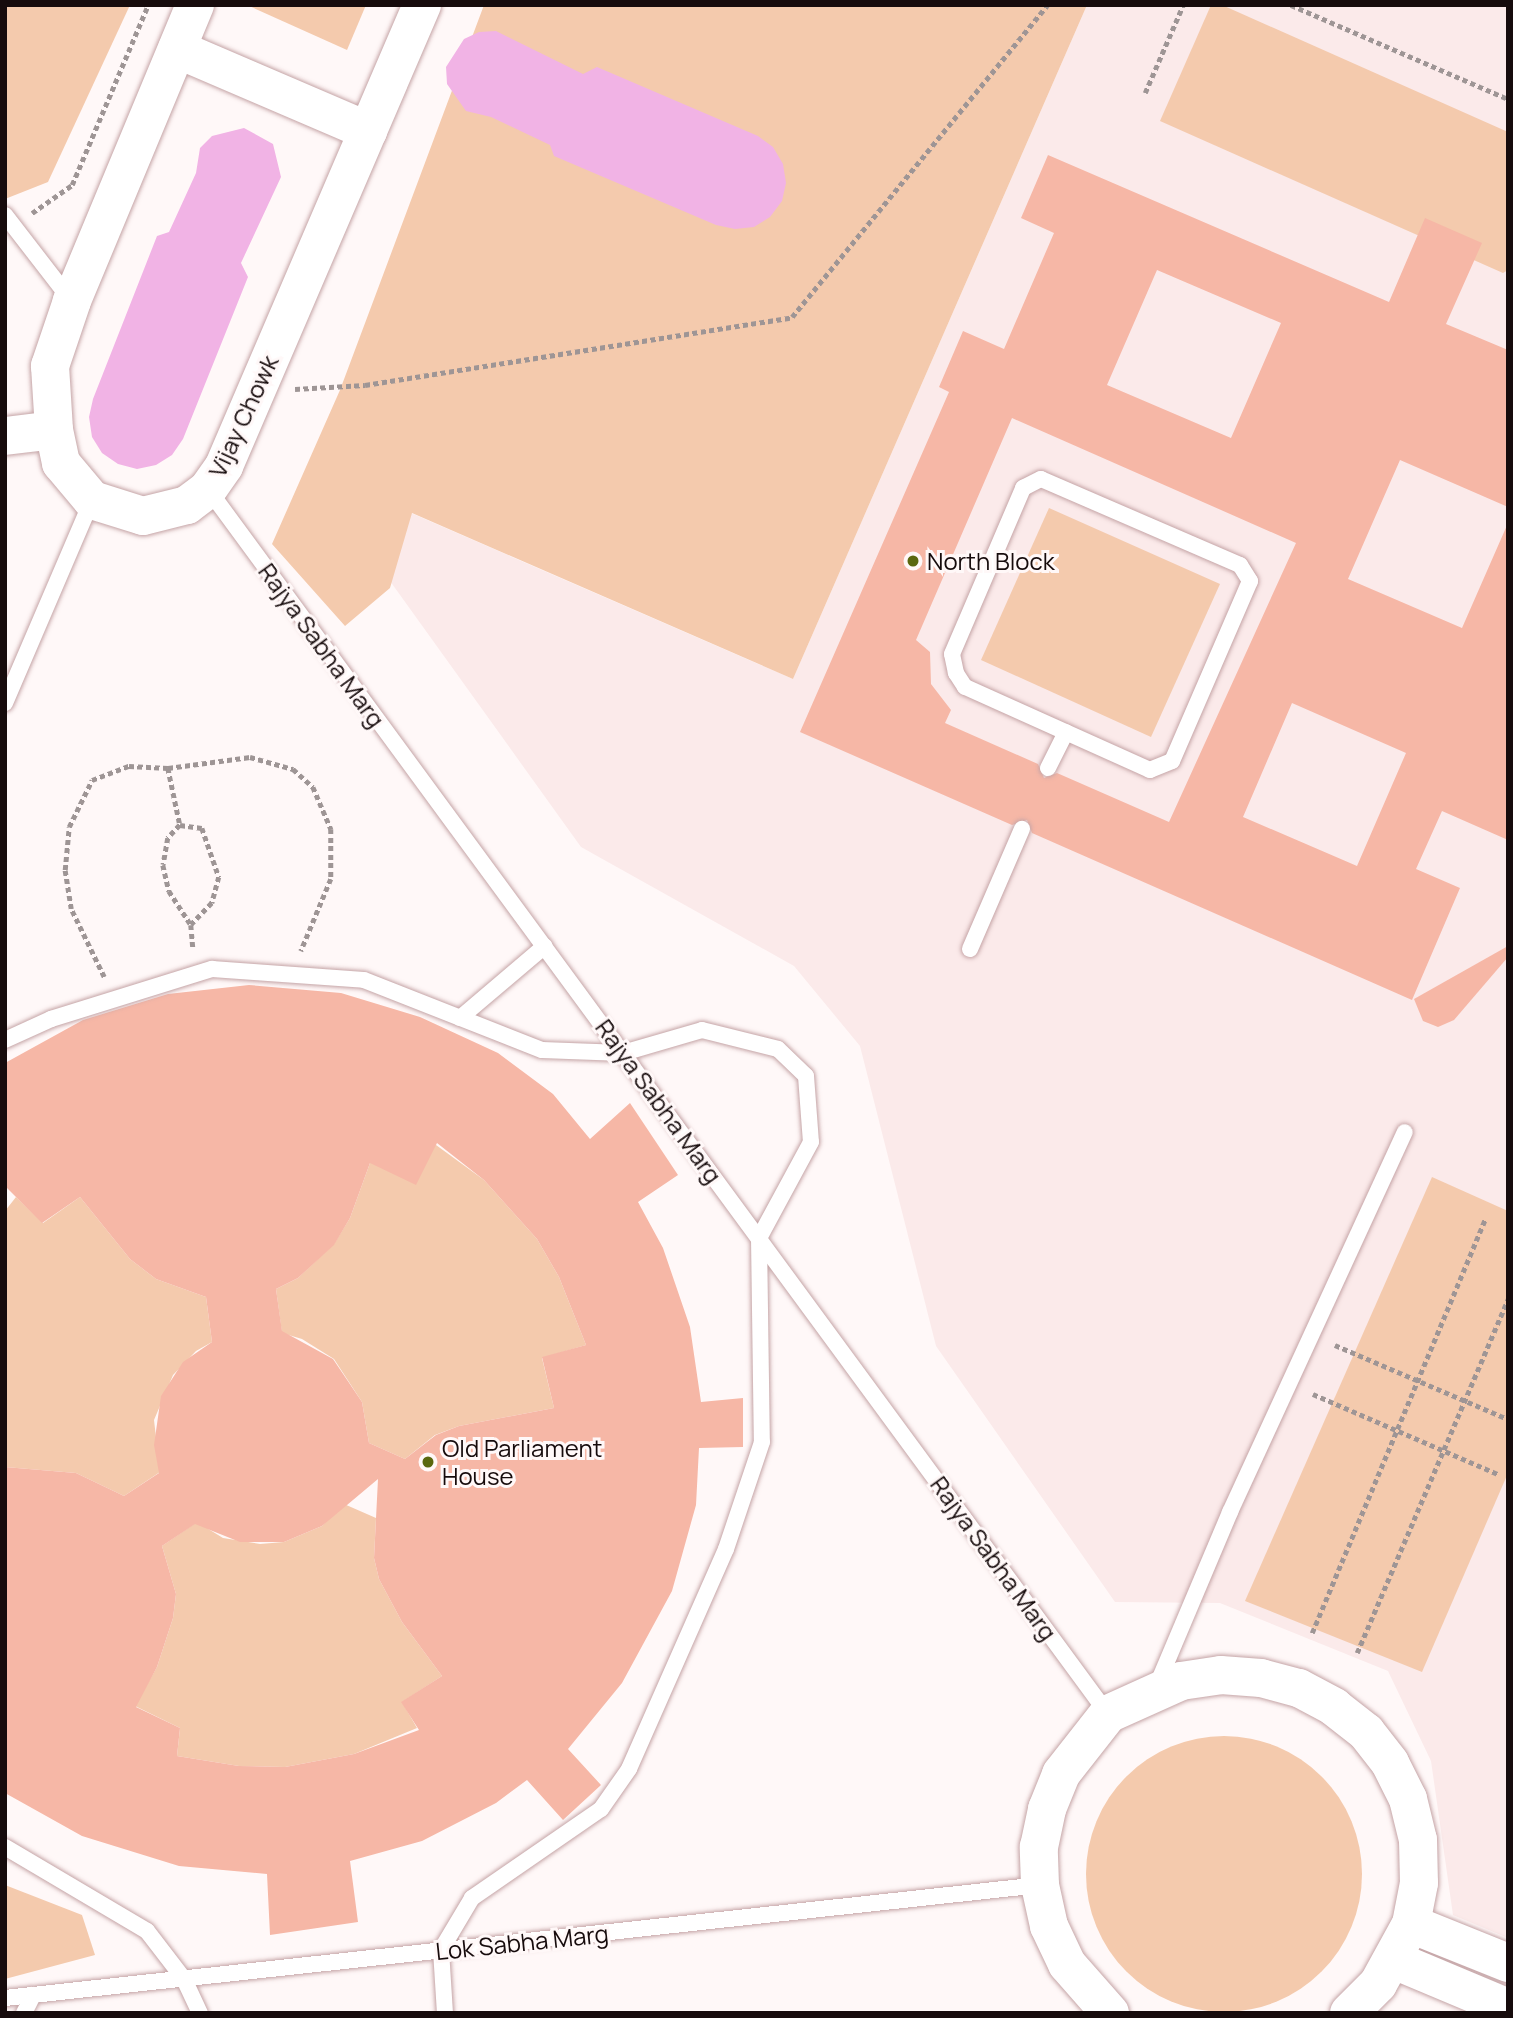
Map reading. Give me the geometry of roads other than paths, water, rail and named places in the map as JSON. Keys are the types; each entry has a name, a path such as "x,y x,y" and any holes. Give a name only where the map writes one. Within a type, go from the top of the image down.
{"main road":[{"path":"92,500 61,463 54,430 50,366 72,301 195,5"},
{"name":"Vijay Chowk","path":"92,500 143,516 187,505 208,489 224,466 422,5"},
{"path":"177,49 368,131"},
{"path":"5,436 54,430"},
{"path":"1100,2007 1067,1964 1049,1926 1040,1885 1039,1847 1047,1809 1061,1774 1108,1714 1154,1691 1199,1678 1261,1678 1299,1688 1334,1707 1366,1732 1396,1775 1418,1840 1419,1882 1411,1924 1394,1960 1349,2013"},
{"path":"1411,1924 1508,1963"},
{"path":"1394,1960 1508,2008"}],"lane":[{"path":"5,215 72,301"},
{"path":"1041,479 1240,565 1250,581 1172,761 1150,770 1066,732 965,687 952,654 1023,488 1041,479"},
{"name":"Rajya Sabha Marg","path":"208,489 1108,1714"},
{"path":"5,703 92,500"},
{"path":"1048,768 1066,732"},
{"path":"970,949 1022,829"},
{"path":"460,1018 545,946"},
{"path":"5,1040 51,1019 212,969 364,980 542,1050 623,1053 702,1030 778,1049 806,1076 811,1142 759,1238 762,1442 726,1549 629,1769 601,1809 472,1898 441,1950 445,2013"},
{"path":"1154,1691 1311,1335 1405,1132"},
{"path":"5,1847 148,1931 184,1979 200,2013"},
{"name":"Lok Sabha Marg","path":"5,1998 1040,1885"},
{"path":"24,2013 33,1994"}],"place":[{"name":"North Block","path":"913,561"},
{"name":"Old Parliament House","path":"428,1462"}]}
